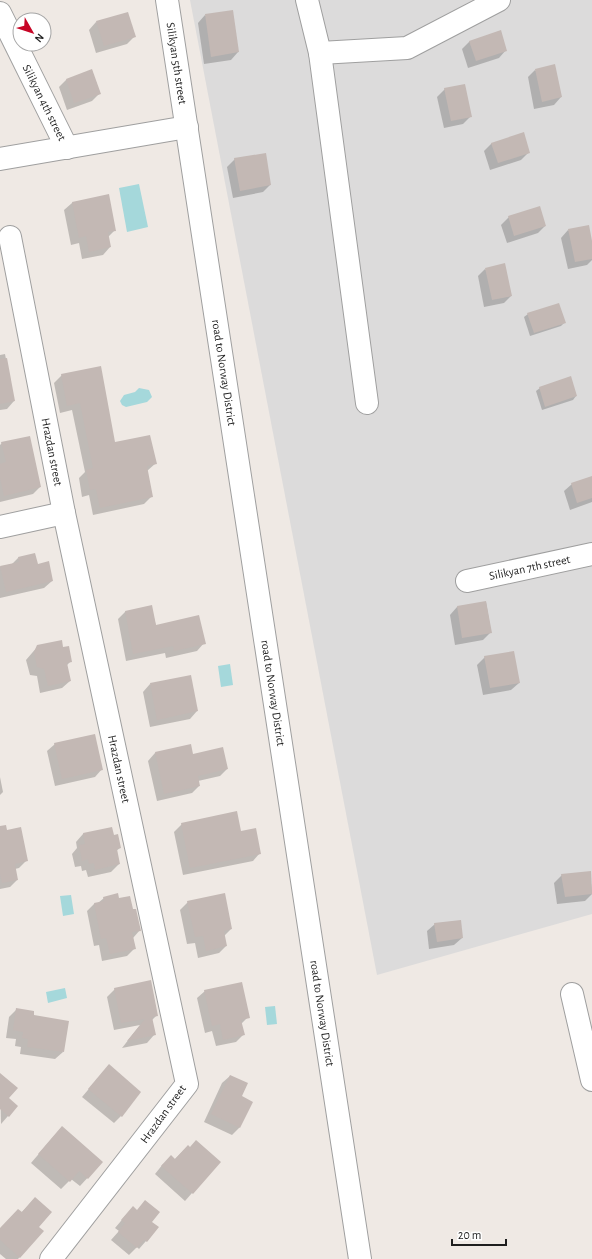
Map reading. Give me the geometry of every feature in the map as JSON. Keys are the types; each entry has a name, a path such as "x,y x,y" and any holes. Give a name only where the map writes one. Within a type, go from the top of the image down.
{"street":[{"name":"Silikyan 5th street","path":"167,0 187,127"},
{"path":"307,0 320,53 367,404"},
{"path":"320,53 407,48 499,0"},
{"name":"Silikyan 4th street","path":"0,13 67,148"},
{"path":"0,159 187,127"},
{"name":"road to Norway District","path":"187,127 360,1259"},
{"name":"Hrazdan street","path":"10,237 64,513 187,1084 51,1259"},
{"path":"0,527 64,513"},
{"name":"Silikyan 7th street","path":"467,581 592,554"},
{"path":"572,994 592,1080"}],"shaded area":[{"path":"190,0 592,0 592,914 377,975"}],"water":[{"path":"139,184 148,227 127,232 119,188"},
{"path":"139,388 149,390 152,397 147,402 126,407 122,405 120,401 124,395 135,392"},
{"path":"230,664 233,685 221,687 218,666"},
{"path":"71,895 74,914 63,916 60,896"},
{"path":"65,988 67,998 48,1003 46,992"},
{"path":"275,1006 277,1024 267,1025 265,1007"}],"building":[{"path":"233,10 239,52 211,57 205,14"},
{"path":"128,12 136,37 104,46 96,21"},
{"path":"501,30 507,51 476,61 469,41"},
{"path":"555,64 562,97 542,102 535,69"},
{"path":"92,69 101,94 74,103 66,79"},
{"path":"465,84 472,117 451,121 444,88"},
{"path":"524,132 530,153 498,163 491,143"},
{"path":"266,153 271,185 240,191 234,158"},
{"path":"109,194 116,231 108,232 111,247 89,252 86,236 79,238 72,202"},
{"path":"540,206 546,226 514,236 508,216"},
{"path":"589,225 592,241 592,259 575,262 568,229"},
{"path":"505,263 512,296 492,300 485,268"},
{"path":"559,303 566,323 534,333 527,313"},
{"path":"7,358 15,401 0,404 0,359"},
{"path":"101,366 115,442 150,435 157,464 147,466 153,497 100,508 96,489 90,490 86,470 93,468 80,403 67,406 61,374"},
{"path":"571,376 577,396 545,407 539,387"},
{"path":"30,436 41,487 4,496 0,478 0,464 6,462 1,442"},
{"path":"592,476 592,498 577,503 571,483"},
{"path":"35,553 38,564 49,561 53,581 6,592 0,566 19,562 18,557"},
{"path":"486,601 492,633 462,638 457,606"},
{"path":"152,605 156,625 199,615 206,644 174,651 173,646 133,654 125,611"},
{"path":"62,640 63,647 69,646 72,662 67,663 71,681 48,686 44,669 37,667 34,652 37,645"},
{"path":"514,651 520,683 490,688 484,656"},
{"path":"191,675 198,711 157,720 150,683"},
{"path":"95,734 103,770 62,779 54,743"},
{"path":"191,744 193,754 223,747 228,769 198,776 200,786 164,794 155,752"},
{"path":"237,811 241,831 256,828 261,854 190,868 181,823"},
{"path":"6,825 7,830 21,827 28,861 15,864 18,880 2,883 0,874 0,826"},
{"path":"112,827 114,835 118,834 121,848 117,849 120,864 95,870 94,863 89,864 88,859 82,861 79,845 85,844 83,833"},
{"path":"591,871 592,894 565,897 561,874"},
{"path":"118,893 119,898 130,896 133,909 136,909 141,931 132,932 136,949 110,954 106,938 101,939 94,903 104,901 103,897"},
{"path":"225,893 232,929 224,931 227,946 206,951 203,936 195,937 187,901"},
{"path":"461,920 463,938 437,942 434,923"},
{"path":"151,980 158,1016 152,1017 156,1035 127,1041 145,1019 121,1023 114,988"},
{"path":"242,982 250,1018 241,1020 245,1035 223,1040 220,1024 212,1026 204,990"},
{"path":"16,1008 34,1011 34,1015 69,1021 64,1052 27,1047 28,1039 22,1038 23,1032 13,1030"},
{"path":"109,1064 141,1092 122,1117 88,1089"},
{"path":"0,1073 18,1088 9,1098 18,1106 9,1117 0,1109"},
{"path":"230,1075 248,1083 242,1096 253,1102 240,1128 211,1114"},
{"path":"62,1126 103,1162 88,1179 79,1171 70,1182 38,1154"},
{"path":"196,1140 221,1162 193,1194 161,1166 171,1155 175,1159 188,1145 190,1147"},
{"path":"35,1197 52,1212 39,1227 44,1231 20,1258 0,1240 0,1228 18,1209 22,1212"},
{"path":"145,1200 160,1212 152,1222 159,1227 147,1242 144,1240 137,1248 118,1232 125,1223 121,1220 133,1206 137,1210"}]}
